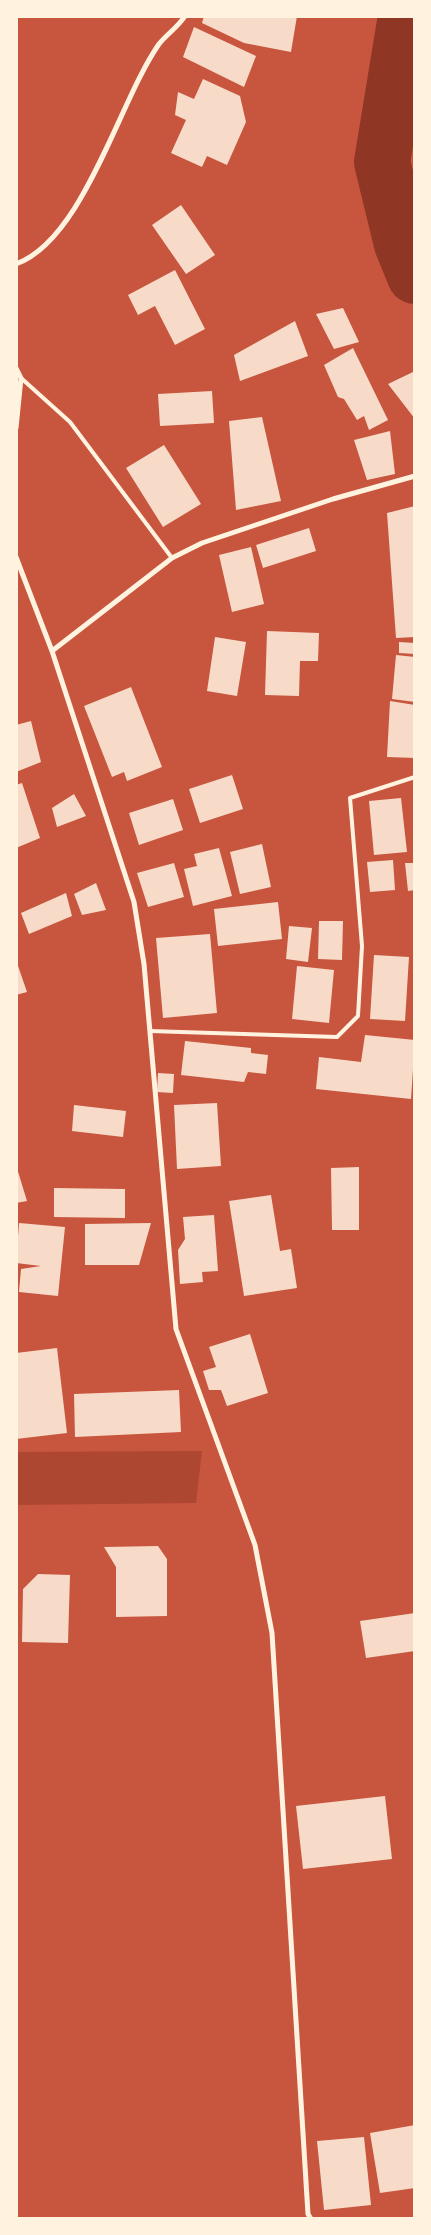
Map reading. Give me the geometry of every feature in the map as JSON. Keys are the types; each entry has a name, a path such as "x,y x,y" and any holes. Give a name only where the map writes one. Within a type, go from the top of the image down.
{"street":[{"path":"16,264 23,261 53,238 84,194 160,44 185,16"},
{"path":"16,368 22,378 16,428"},
{"path":"52,650 172,558 202,543 333,498 415,476"},
{"path":"16,557 52,650 134,902 144,964 176,1328 255,1545 272,1633 308,2214 310,2219"}],"lane":[{"path":"22,378 70,422 172,558"},
{"path":"150,1031 337,1037 358,1016 362,946 350,798 415,777"}],"shaded area":[{"path":"202,1451 196,1503 16,1505 16,1452"}],"building":[{"path":"204,16 297,16 291,52 244,43 202,23"},
{"path":"194,27 256,56 244,87 183,57"},
{"path":"203,79 240,96 246,122 227,165 207,156 202,167 171,153 186,120 175,115 178,92 194,99"},
{"path":"181,205 215,255 186,274 152,225"},
{"path":"175,270 205,329 175,345 155,306 138,315 128,295"},
{"path":"343,308 359,342 334,349 316,314"},
{"path":"295,321 308,356 240,381 234,355"},
{"path":"353,348 388,420 369,430 364,416 357,420 344,399 338,397 324,365"},
{"path":"415,371 415,419 388,384"},
{"path":"212,391 214,423 160,426 158,394"},
{"path":"262,417 281,501 236,510 229,421"},
{"path":"390,431 395,474 367,480 354,440"},
{"path":"164,445 201,504 163,527 126,468"},
{"path":"415,506 415,637 396,638 387,513"},
{"path":"309,528 316,551 263,568 256,545"},
{"path":"251,547 264,604 232,612 219,555"},
{"path":"267,631 319,633 318,661 300,661 299,696 265,695"},
{"path":"215,637 246,642 237,696 207,691"},
{"path":"399,642 415,643 415,654 399,653"},
{"path":"396,655 415,657 415,702 392,699"},
{"path":"131,687 162,767 127,781 124,772 112,777 84,706"},
{"path":"390,701 415,705 415,758 387,757"},
{"path":"31,721 41,762 16,772 16,725"},
{"path":"232,775 243,809 200,823 189,789"},
{"path":"22,783 40,838 16,848 16,785"},
{"path":"74,794 86,816 57,827 52,808"},
{"path":"401,798 407,852 374,855 369,801"},
{"path":"173,799 183,830 139,845 129,813"},
{"path":"262,844 271,887 240,894 230,852"},
{"path":"219,848 232,896 193,906 184,869 197,866 194,854"},
{"path":"393,860 395,890 370,892 367,862"},
{"path":"174,863 184,897 148,907 137,873"},
{"path":"405,863 415,863 415,890 408,891"},
{"path":"96,883 106,910 82,915 74,894"},
{"path":"66,893 72,916 29,934 21,913"},
{"path":"278,902 282,939 218,946 214,909"},
{"path":"319,921 343,921 342,960 318,959"},
{"path":"289,926 312,928 308,962 286,959"},
{"path":"210,934 217,1013 163,1018 156,938"},
{"path":"374,955 409,957 405,1021 370,1019"},
{"path":"16,960 27,992 16,995"},
{"path":"297,966 334,970 329,1023 292,1019"},
{"path":"365,1035 415,1040 411,1099 316,1089 319,1057 361,1062"},
{"path":"185,1041 251,1048 251,1053 268,1055 266,1074 248,1072 244,1082 181,1075"},
{"path":"158,1073 174,1074 173,1093 157,1092"},
{"path":"217,1103 221,1166 177,1169 174,1105"},
{"path":"74,1105 126,1111 123,1137 72,1131"},
{"path":"16,1165 27,1201 16,1203"},
{"path":"359,1167 359,1230 332,1230 331,1168"},
{"path":"54,1188 125,1189 125,1218 54,1217"},
{"path":"271,1195 280,1251 291,1249 297,1288 244,1296 229,1201"},
{"path":"214,1215 218,1271 202,1272 203,1282 180,1284 178,1250 185,1239 183,1217"},
{"path":"19,1223 65,1227 58,1296 19,1292 21,1269 41,1266 16,1263"},
{"path":"151,1223 139,1265 85,1265 85,1224"},
{"path":"250,1334 268,1393 227,1406 221,1390 209,1390 203,1371 216,1367 209,1347"},
{"path":"57,1348 67,1433 16,1439 16,1353"},
{"path":"179,1390 181,1432 75,1437 74,1394"},
{"path":"158,1546 167,1559 167,1616 116,1617 116,1567 104,1547"},
{"path":"38,1574 70,1575 68,1643 22,1642 23,1589"},
{"path":"415,1613 415,1651 366,1658 360,1621"},
{"path":"385,1796 392,1859 303,1869 296,1806"},
{"path":"415,2125 415,2188 380,2193 370,2133"},
{"path":"364,2137 371,2205 324,2210 317,2141"}],"waterway":[{"path":"406,16 382,162 402,244 415,276"}]}
